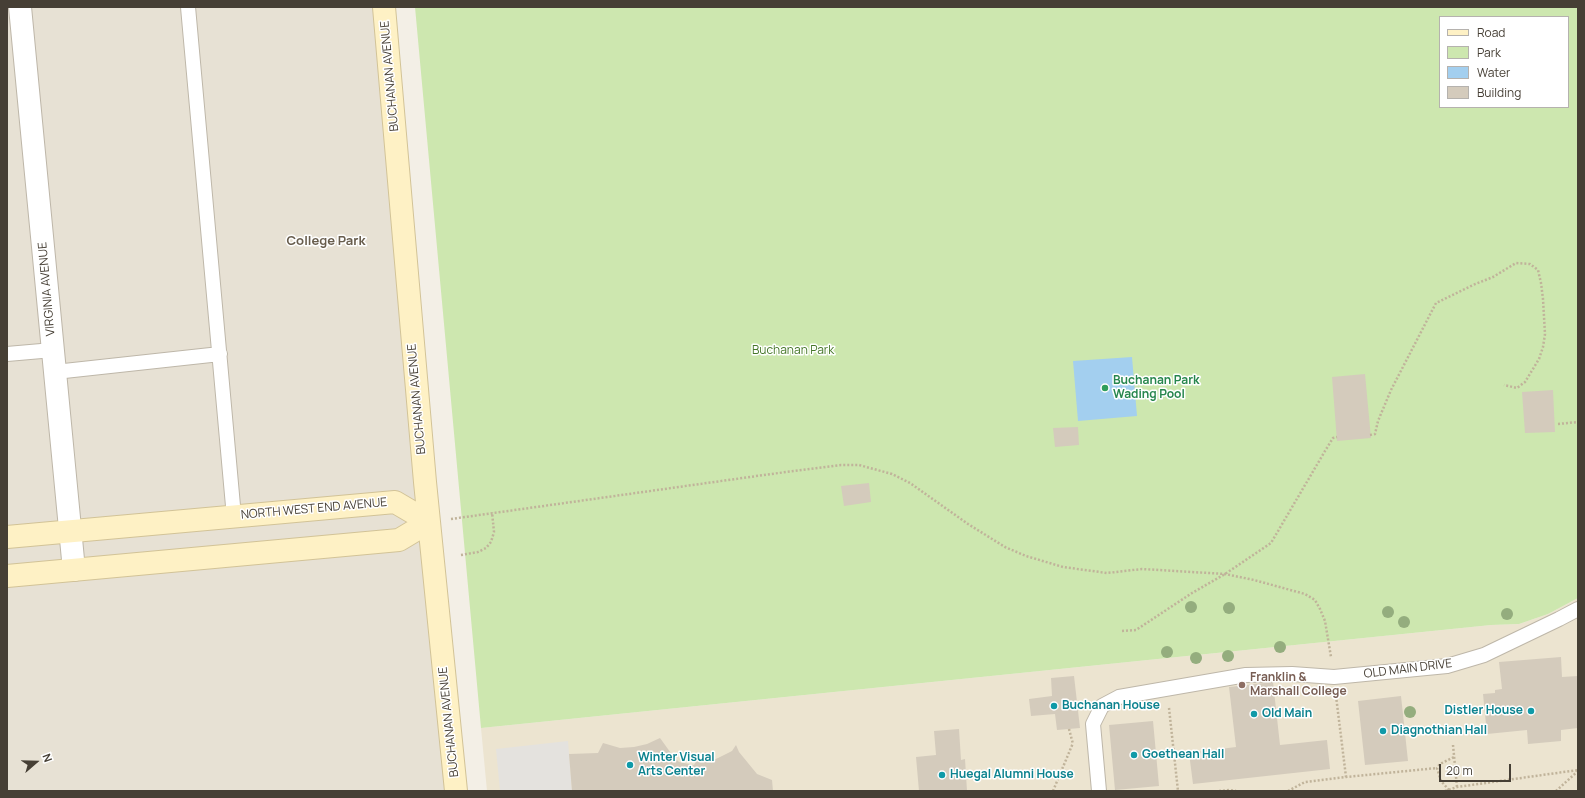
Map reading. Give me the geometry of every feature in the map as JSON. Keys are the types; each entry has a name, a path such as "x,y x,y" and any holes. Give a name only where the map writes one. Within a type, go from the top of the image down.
{"street":[{"name":"VIRGINIA AVENUE","path":"20,7 74,570"},
{"name":"BUCHANAN AVENUE","path":"384,7 429,522 456,791"},
{"name":"NORTH WEST END AVENUE","path":"7,537 395,502 429,522"},
{"path":"7,576 399,540 429,522"}],"lane":[{"path":"188,7 234,517"},
{"path":"7,354 53,350"},
{"path":"55,372 220,354"},
{"name":"OLD MAIN DRIVE","path":"1099,791 1093,724 1102,706 1119,697 1246,675 1292,674 1334,677 1447,666 1484,655 1578,609"}],"path":[{"path":"1370,435 1375,434 1378,421 1391,390 1436,303 1493,277 1516,263 1530,264 1538,270 1541,283 1545,334 1543,347 1539,359 1525,382 1517,388 1504,385"},
{"path":"1558,424 1578,422"},
{"path":"1122,631 1136,630 1271,543 1333,438 1337,437"},
{"path":"429,522 771,474 841,465 859,465 892,474 910,483 968,524 1005,547 1026,556 1063,567 1107,573 1142,569 1225,574 1254,580 1305,594 1315,600 1325,621 1329,642"},
{"path":"461,556 478,552 486,548 491,542 494,532 492,512"},
{"path":"1334,677 1346,776"},
{"path":"1170,716 1178,791"},
{"path":"1053,791 1073,743"},
{"path":"1453,745 1457,787"},
{"path":"1288,791 1305,782 1346,776 1437,768 1440,764 1454,757"},
{"path":"1437,768 1441,781 1449,790"},
{"path":"1445,791 1457,787 1578,771"},
{"path":"1556,791 1578,771"},
{"path":"1219,791 1236,791"}],"shaded area":[{"path":"7,7 384,7 456,791 7,791"},
{"name":"Franklin & Marshall College","path":"1578,598 1578,791 487,791 481,728 1491,625 1519,624 1548,614"},
{"path":"568,741 572,791 500,791 496,749"}],"green space":[{"name":"Buchanan Park","path":"415,7 1578,7 1578,598 1548,614 1519,624 1491,625 481,728"}],"water":[{"name":"Buchanan Park Wading Pool","path":"1132,357 1137,416 1078,421 1073,361"}],"building":[{"path":"1365,374 1371,438 1337,441 1332,377"},
{"path":"1553,390 1555,432 1525,433 1522,392"},
{"path":"1078,427 1079,445 1055,447 1053,428"},
{"path":"869,483 871,502 844,506 841,486"},
{"name":"Distler House","path":"1561,657 1562,677 1578,676 1578,728 1561,730 1561,741 1528,744 1527,730 1487,734 1483,694 1495,693 1495,690 1502,689 1499,662"},
{"name":"Buchanan House","path":"1074,676 1080,728 1057,730 1055,714 1031,716 1029,699 1052,696 1051,678"},
{"name":"Old Main","path":"1273,682 1280,745 1327,740 1330,769 1193,784 1189,753 1236,747 1229,687"},
{"name":"Diagnothian Hall","path":"1401,696 1408,761 1365,765 1358,701"},
{"name":"Goethean Hall","path":"1153,721 1159,786 1115,790 1109,725"},
{"name":"Huegal Alumni House","path":"959,729 961,760 965,759 967,791 919,791 916,757 936,755 934,731"},
{"name":"Winter Visual Arts Center","path":"660,738 679,762 694,765 697,760 711,761 718,758 732,751 736,745 739,752 757,774 772,780 773,791 572,791 569,754 598,753 603,743 620,748 634,747 647,744"}],"place":[{"name":"Buchanan Park Wading Pool","path":"1105,388"},
{"name":"Franklin & Marshall College","path":"1242,685"},
{"name":"Buchanan House","path":"1054,706"},
{"name":"Distler House","path":"1531,711"},
{"name":"Old Main","path":"1254,714"},
{"name":"Diagnothian Hall","path":"1383,731"},
{"name":"Goethean Hall","path":"1134,755"},
{"name":"Winter Visual Arts Center","path":"630,765"},
{"name":"Huegal Alumni House","path":"942,775"}],"district":[{"name":"College Park","path":"326,241"}]}
